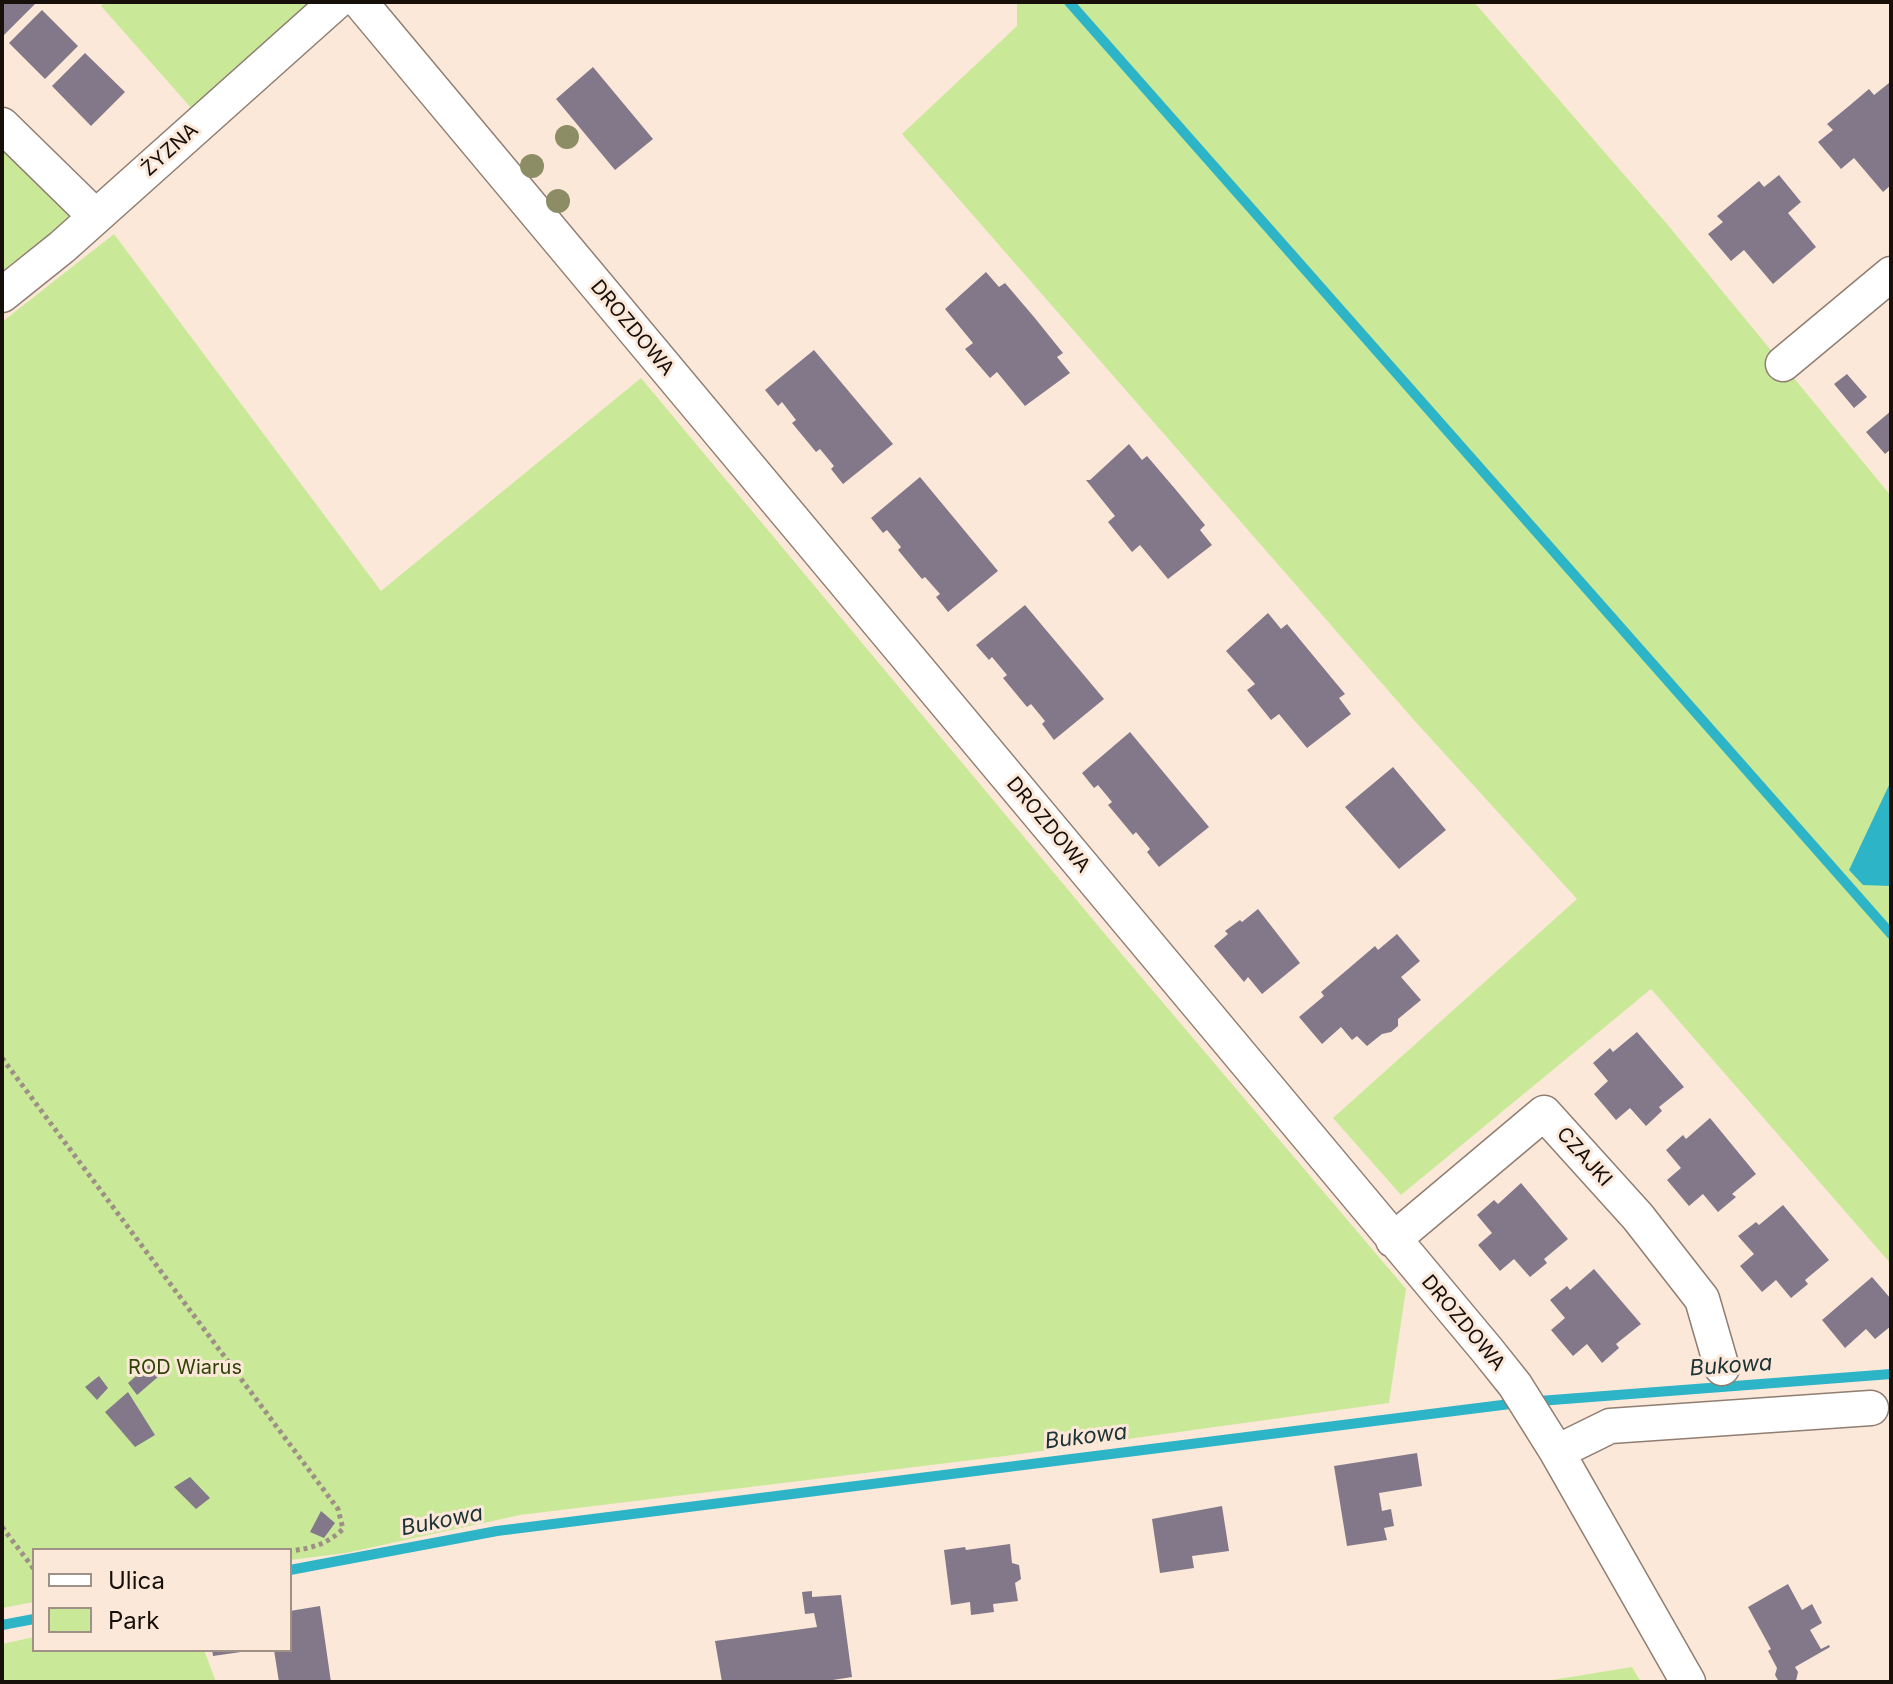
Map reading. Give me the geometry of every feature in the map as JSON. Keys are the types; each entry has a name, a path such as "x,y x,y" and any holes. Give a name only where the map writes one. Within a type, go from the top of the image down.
{"street":[{"name":"ŻYZNA","path":"2,295 62,247 336,2"},
{"name":"DROZDOWA","path":"360,2 1515,1385 1557,1452 1688,1682"},
{"path":"2,125 95,216"},
{"path":"1783,364 1891,274"},
{"name":"CZAJKI","path":"1393,1240 1544,1113 1638,1217 1702,1299 1722,1368"},
{"path":"1557,1452 1610,1426 1871,1408"}],"path":[{"path":"2,1058 338,1509 343,1529 331,1541 320,1547 292,1551"},
{"path":"2,1527 32,1566"}],"green space":[{"path":"105,2 312,2 192,109 101,6"},
{"path":"1017,2 1474,2 1667,224 1891,496 1891,1264 1651,989 1401,1195 1333,1118 1577,899 1413,719 902,134 1017,26"},
{"path":"2,143 76,214 2,271"},
{"name":"ROD Wiarus","path":"114,234 381,591 641,378 1406,1289 1389,1403 1005,1456 520,1515 346,1553 292,1560 292,1548 32,1548 32,1602 2,1608 2,322"},
{"path":"32,1637 32,1652 205,1652 216,1682 2,1682 2,1644"},
{"path":"1632,1667 1641,1682 1540,1682"}],"water":[{"path":"1891,781 1891,886 1863,885 1849,870"}],"building":[{"path":"2,2 37,2 2,37"},
{"path":"42,10 78,46 45,79 9,43"},
{"path":"85,53 125,92 91,126 52,86"},
{"path":"593,67 653,139 615,170 556,99"},
{"path":"1889,83 1891,185 1883,192 1854,158 1841,169 1818,142 1833,130 1827,124 1869,89 1874,95"},
{"path":"1779,175 1801,202 1788,213 1816,247 1773,284 1744,250 1731,261 1708,234 1723,222 1717,216 1759,181 1764,187"},
{"path":"986,272 999,287 1005,283 1034,317 1063,353 1057,357 1070,373 1025,406 997,372 990,378 965,349 973,343 945,309"},
{"path":"814,350 893,444 843,484 820,449 816,452 792,423 796,420 782,402 778,406 765,390"},
{"path":"1847,374 1867,397 1854,408 1834,384"},
{"path":"1891,411 1891,449 1885,454 1866,432"},
{"path":"1129,444 1142,460 1147,456 1205,525 1200,530 1212,545 1168,579 1140,545 1132,552 1108,522 1115,516 1086,480 1090,480"},
{"path":"920,477 998,571 948,612 936,597 940,594 925,577 922,579 898,550 901,547 887,530 883,533 871,518"},
{"path":"1025,605 1104,699 1054,740 1042,724 1045,721 1031,704 1027,707 1003,678 1007,675 992,657 989,660 976,645"},
{"path":"1268,613 1281,629 1287,624 1345,694 1339,698 1351,714 1307,748 1279,714 1271,720 1247,690 1255,684 1226,651"},
{"path":"1130,732 1209,827 1159,867 1147,852 1150,849 1136,832 1133,835 1108,805 1112,802 1098,785 1094,788 1082,773"},
{"path":"1393,767 1446,830 1399,869 1345,807"},
{"path":"1258,909 1300,963 1262,994 1248,977 1244,982 1214,946 1228,934 1225,931"},
{"path":"1397,934 1420,961 1401,977 1421,1000 1398,1019 1398,1026 1391,1032 1382,1034 1367,1046 1357,1036 1352,1040 1341,1027 1322,1044 1299,1017 1324,996 1321,992 1375,946 1378,950"},
{"path":"1637,1032 1684,1087 1659,1107 1662,1111 1646,1126 1630,1108 1616,1120 1594,1094 1608,1081 1593,1063 1610,1048 1613,1052"},
{"path":"1710,1118 1756,1174 1732,1194 1736,1197 1718,1212 1703,1194 1689,1206 1667,1180 1681,1168 1666,1150 1683,1135 1686,1139"},
{"path":"1521,1183 1568,1239 1544,1259 1547,1263 1530,1277 1514,1259 1500,1271 1478,1245 1492,1233 1477,1215 1494,1200 1498,1204"},
{"path":"1783,1205 1829,1260 1805,1280 1808,1284 1791,1298 1776,1280 1762,1292 1740,1266 1754,1254 1738,1236 1756,1222 1759,1225"},
{"path":"1594,1269 1641,1324 1616,1344 1619,1348 1602,1363 1587,1344 1573,1356 1551,1330 1565,1318 1550,1300 1567,1286 1570,1290"},
{"path":"1872,1277 1891,1299 1891,1326 1875,1339 1866,1329 1845,1348 1822,1320"},
{"path":"149,1365 159,1376 137,1395 128,1383"},
{"path":"99,1376 108,1388 97,1400 85,1387"},
{"path":"128,1392 155,1435 135,1447 105,1412"},
{"path":"1417,1453 1422,1486 1379,1493 1382,1511 1391,1509 1394,1526 1384,1528 1387,1540 1347,1546 1334,1466"},
{"path":"190,1477 210,1498 196,1509 174,1487"},
{"path":"1222,1506 1229,1551 1192,1556 1194,1568 1160,1573 1152,1519"},
{"path":"321,1511 335,1523 324,1538 310,1532"},
{"path":"1010,1544 1012,1563 1019,1565 1021,1579 1015,1583 1018,1601 993,1604 994,1612 971,1615 970,1602 951,1605 944,1550"},
{"path":"1788,1584 1802,1610 1812,1604 1822,1623 1810,1630 1821,1649 1830,1647 1795,1667 1798,1672 1796,1681 1779,1682 1775,1675 1777,1668 1768,1651 1771,1649 1748,1607"},
{"path":"812,1591 812,1597 841,1595 852,1677 820,1682 722,1682 715,1641 817,1627 814,1613 805,1614 802,1592"},
{"path":"320,1606 331,1682 279,1682 274,1652 292,1652 292,1611"},
{"path":"212,1652 241,1652 213,1656"}],"waterway":[{"path":"1069,2 1891,934"},
{"name":"Bukowa","path":"292,1570 497,1531 1526,1402 1891,1374"},
{"name":"Bukowa","path":"2,1625 32,1619"}]}
